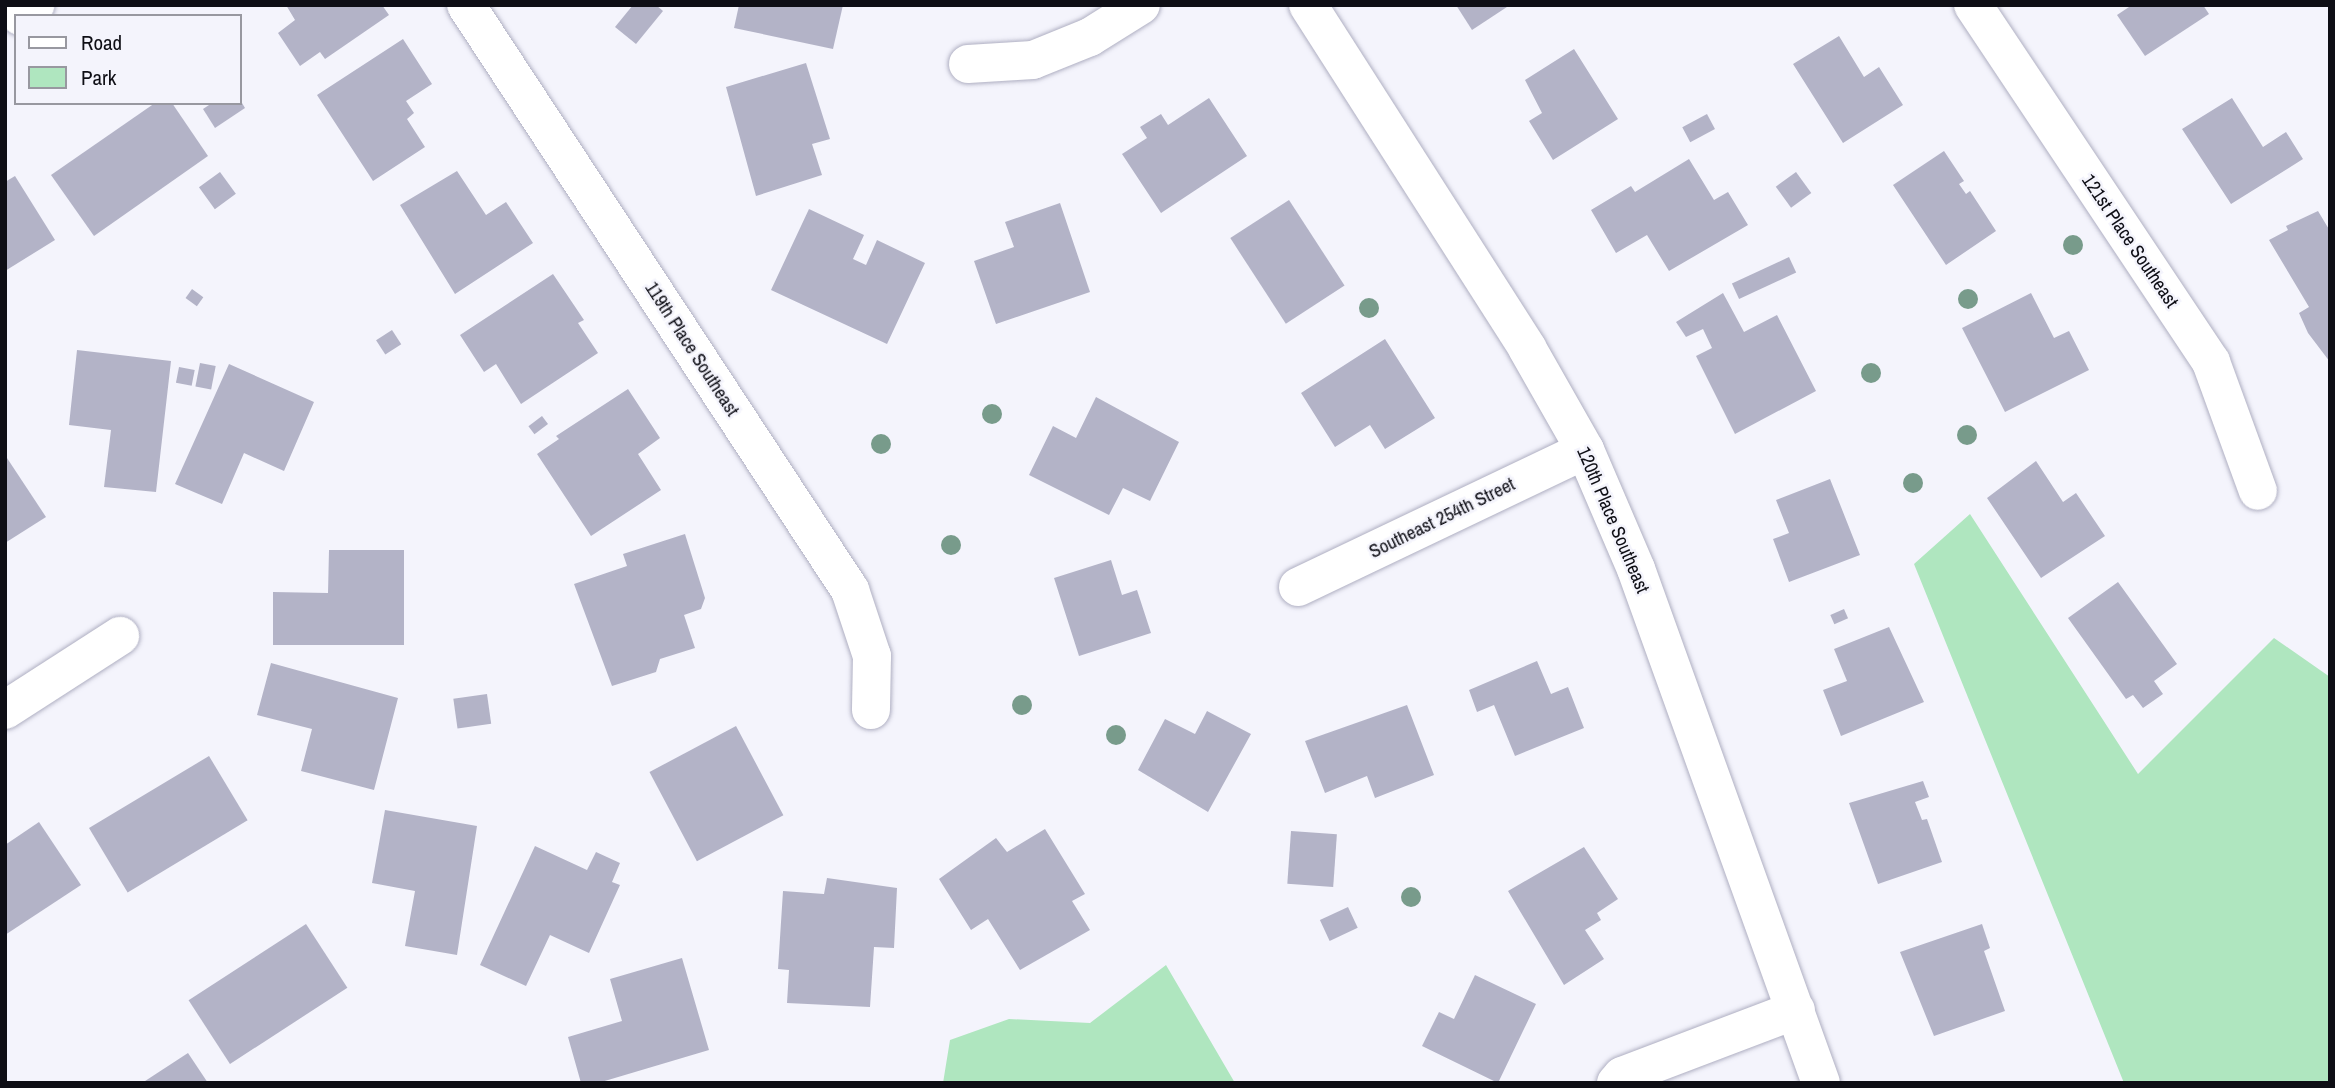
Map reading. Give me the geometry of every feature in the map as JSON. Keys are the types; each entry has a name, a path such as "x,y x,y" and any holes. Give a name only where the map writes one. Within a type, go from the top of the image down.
{"street":[{"name":"119th Place Southeast","path":"466,5 850,590 873,656 871,709"},
{"path":"968,64 1033,60 1090,37 1141,5"},
{"name":"120th Place Southeast","path":"1308,5 1527,348 1585,450 1636,569 1821,1083"},
{"name":"121st Place Southeast","path":"1973,5 2211,362 2258,491"},
{"name":"Southeast 254th Street","path":"1298,587 1585,450"},
{"path":"5,710 120,636"},
{"path":"1616,1083 1622,1076 1796,1010"}],"green space":[{"path":"1970,514 2138,774 2274,638 2330,677 2330,1083 2124,1083 1914,564"},
{"path":"1166,965 1235,1083 943,1083 950,1040 1009,1019 1090,1023"}],"building":[{"path":"286,5 382,5 389,15 325,59 320,52 300,66 278,33 295,20"},
{"path":"633,5 656,5 663,11 636,44 615,27"},
{"path":"739,5 843,5 833,49 734,28"},
{"path":"1456,5 1510,5 1472,30"},
{"path":"2132,5 2203,5 2209,14 2145,56 2117,15"},
{"path":"1839,36 1864,77 1879,67 1903,105 1843,143 1793,64"},
{"path":"403,39 432,84 406,101 414,113 407,119 425,147 373,181 317,95"},
{"path":"1574,49 1618,119 1553,160 1529,121 1542,113 1525,80"},
{"path":"806,63 830,139 812,144 822,175 756,196 726,87"},
{"path":"1209,98 1247,156 1161,213 1122,154 1147,138 1140,127 1161,114 1168,125"},
{"path":"2232,98 2263,147 2286,132 2303,159 2231,204 2182,129"},
{"path":"242,103 245,108 215,128 203,109 209,105"},
{"path":"152,105 173,105 208,156 94,236 51,175"},
{"path":"1707,114 1715,129 1690,142 1682,127"},
{"path":"1944,151 1964,181 1959,184 1966,194 1970,191 1996,231 1946,265 1893,185"},
{"path":"1689,159 1714,200 1728,192 1748,225 1669,271 1647,235 1616,253 1591,210 1631,186 1635,192"},
{"path":"457,171 486,215 506,202 533,243 455,294 400,205"},
{"path":"220,172 236,194 215,209 199,187"},
{"path":"1796,172 1811,193 1791,208 1776,187"},
{"path":"15,176 55,240 5,271 5,182"},
{"path":"1289,200 1345,286 1286,324 1230,238"},
{"path":"1060,203 1090,292 996,324 974,261 1014,247 1005,222"},
{"path":"809,209 864,235 853,259 866,265 877,240 925,263 887,344 771,290"},
{"path":"2318,211 2330,231 2330,362 2308,333 2299,313 2309,307 2269,240 2288,230 2286,226"},
{"path":"1789,257 1796,272 1739,299 1732,284"},
{"path":"553,274 584,320 578,323 598,353 521,404 496,364 484,372 460,335"},
{"path":"192,289 203,297 197,306 186,298"},
{"path":"1723,293 1744,332 1777,315 1816,391 1735,434 1696,356 1712,348 1703,329 1686,337 1676,322"},
{"path":"2031,293 2054,338 2069,331 2089,370 2005,412 1962,328"},
{"path":"392,330 401,344 385,355 376,340"},
{"path":"1385,339 1435,418 1385,449 1370,425 1335,447 1301,393"},
{"path":"77,350 171,361 156,492 104,487 111,430 69,425"},
{"path":"200,363 216,366 211,390 195,387"},
{"path":"229,364 314,402 284,471 244,453 222,504 175,484"},
{"path":"179,367 195,370 192,386 176,383"},
{"path":"628,389 660,438 638,454 661,490 591,536 537,454 559,439 556,436"},
{"path":"1096,397 1179,442 1150,501 1123,488 1109,515 1029,475 1053,426 1076,438"},
{"path":"542,416 548,424 534,434 528,426"},
{"path":"5,455 46,517 5,543"},
{"path":"2036,461 2063,502 2076,493 2105,536 2041,578 1987,498"},
{"path":"1830,479 1860,555 1789,582 1773,539 1789,533 1776,500"},
{"path":"685,534 705,598 701,609 684,615 695,648 660,659 656,672 612,686 574,584 627,566 623,554"},
{"path":"329,550 404,550 404,645 273,645 273,592 328,593"},
{"path":"1111,560 1122,595 1137,590 1151,633 1079,656 1054,578"},
{"path":"2118,582 2177,664 2154,681 2163,694 2143,708 2133,695 2126,699 2068,618"},
{"path":"1844,609 1848,618 1834,624 1830,615"},
{"path":"1889,627 1924,702 1841,736 1823,690 1847,681 1834,649"},
{"path":"1537,661 1551,694 1568,687 1584,728 1515,756 1494,705 1477,712 1469,690"},
{"path":"271,663 398,698 374,790 301,771 312,729 257,715"},
{"path":"487,694 491,724 458,728 453,699"},
{"path":"1407,705 1434,775 1375,798 1367,776 1325,793 1305,741"},
{"path":"1207,711 1251,734 1208,812 1138,770 1165,719 1195,734"},
{"path":"736,726 783,815 697,861 649,772"},
{"path":"209,756 248,820 128,892 89,828"},
{"path":"1923,781 1929,797 1915,802 1922,820 1927,819 1942,862 1878,884 1849,803"},
{"path":"385,810 477,826 457,955 405,946 415,891 372,883"},
{"path":"39,822 81,885 5,935 5,845"},
{"path":"1045,829 1085,894 1072,901 1090,930 1020,970 988,919 971,930 939,879 996,838 1007,852"},
{"path":"1291,831 1337,834 1333,887 1287,884"},
{"path":"535,846 587,870 596,852 620,863 612,882 620,885 589,953 550,935 526,986 480,965"},
{"path":"1584,847 1618,899 1597,913 1601,920 1585,930 1604,959 1564,985 1508,891"},
{"path":"827,878 897,888 894,948 874,947 870,1007 787,1003 789,970 778,969 783,891 824,894"},
{"path":"1348,907 1358,928 1330,941 1320,920"},
{"path":"306,924 347,988 230,1064 189,1000"},
{"path":"1982,924 1990,948 1984,951 2005,1011 1934,1036 1900,952"},
{"path":"682,958 709,1050 598,1083 581,1083 568,1037 622,1021 610,979"},
{"path":"1475,975 1536,1004 1498,1083 1422,1046 1439,1012 1454,1019"},
{"path":"188,1053 208,1083 142,1083"}]}
